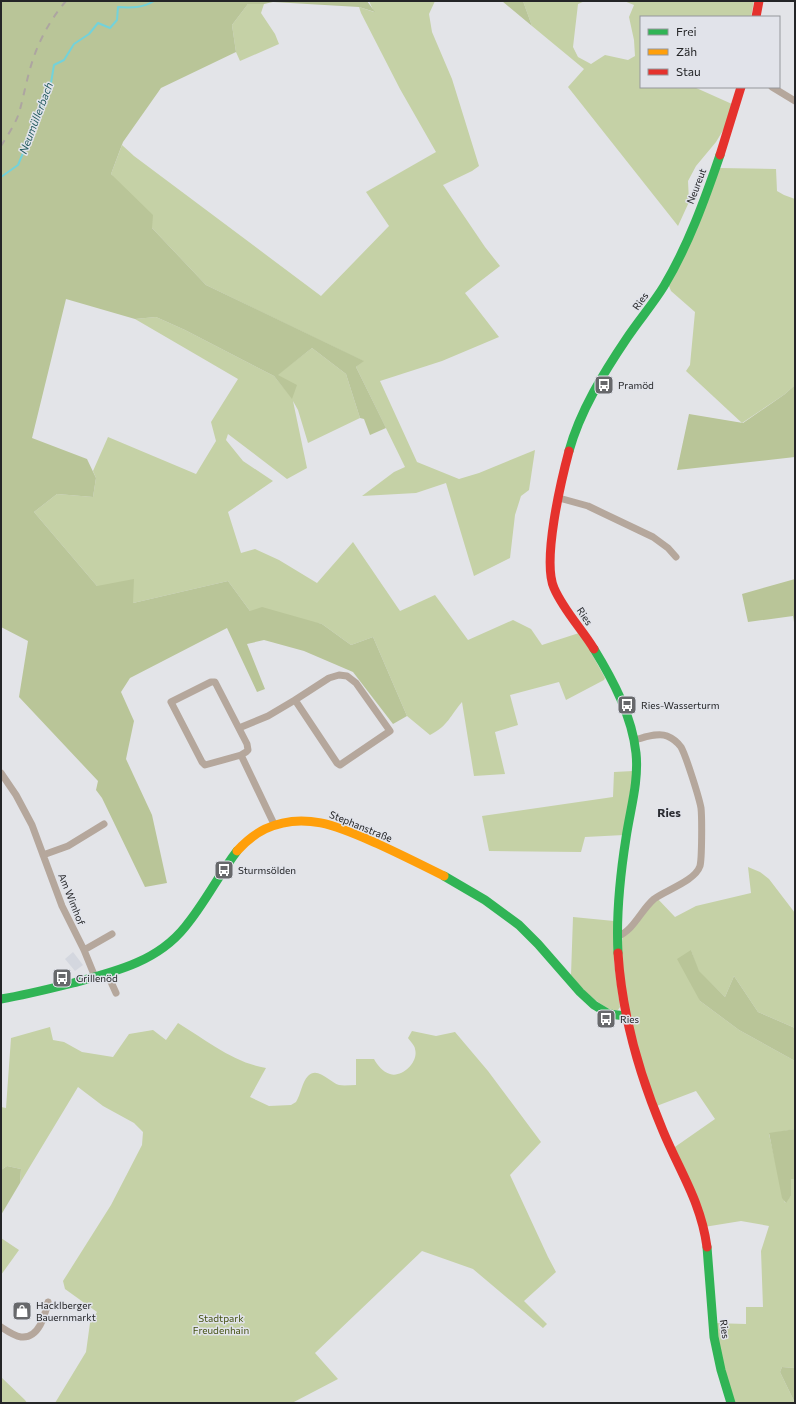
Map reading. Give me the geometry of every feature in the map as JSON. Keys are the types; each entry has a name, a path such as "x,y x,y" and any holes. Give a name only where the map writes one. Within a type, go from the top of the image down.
{"street":[{"path":"756,16 759,1"},
{"name":"Neureut","path":"661,290 667,281 685,243 704,197 724,143 741,88"},
{"path":"774,88 795,101"},
{"name":"Ries","path":"661,290 622,346 593,394 572,438 559,498 550,562 550,574 555,592 602,663 622,703 634,740 637,779 626,836 618,936 619,963 626,1016 639,1069 700,1213 707,1244 715,1340 722,1375 731,1403"},
{"path":"559,498 588,506 653,537 668,548 676,557"},
{"path":"239,728 268,716 329,678 339,675 347,676 356,683 390,731 340,765 337,763 295,700"},
{"path":"211,682 215,682 239,728 248,750 240,755 206,765 202,762 171,702 211,682"},
{"path":"618,936 626,933 652,900 694,874 700,865 701,807 681,748 675,741 665,735 659,734 634,740"},
{"path":"240,755 274,824"},
{"name":"Am Wimhof","path":"1,773 16,795 32,825 62,906 84,950 95,977"},
{"name":"Stephanstraße","path":"1,999 52,989 95,977 146,958 169,944 183,931 210,889 242,845 251,836 274,824 285,821 301,820 320,822 338,828 376,843 433,870 484,901 520,926 536,941 584,997 596,1007 613,1016 626,1016"},
{"path":"43,855 68,846 104,824"},
{"path":"84,950 112,934"},
{"path":"107,973 116,993"},
{"path":"1,1327 16,1336 26,1337 36,1331 42,1322 48,1302"}],"shaded area":[{"path":"73,952 83,965 75,971 65,959"}],"green space":[{"path":"1,1 367,1 375,12 359,7 273,2 264,4 248,4 232,25 236,52 161,88 123,142 111,174 153,215 152,228 206,285 364,361 356,367 386,428 370,435 364,419 360,418 346,374 312,348 278,375 297,385 292,399 274,376 185,330 156,317 135,319 66,299 32,438 87,459 96,478 93,497 57,494 34,512 97,586 134,579 133,603 228,581 250,611 262,607 322,624 351,645 373,637 407,716 393,724 353,672 304,651 264,640 247,644 265,689 257,692 227,628 130,678 121,692 134,721 126,759 152,815 167,883 145,887 102,798 96,790 98,781 19,697 28,641 1,627"},
{"path":"369,1 435,1 429,14 432,32 452,79 479,166 443,185 485,247 500,266 465,293 499,337 442,361 380,381 417,462 459,479 479,473 535,450 529,490 521,496 515,515 510,558 474,576 446,483 416,493 362,496 394,472 405,467 356,367 363,361 206,285 152,228 111,174 122,145 134,156 321,296 389,226 366,192 436,152 400,89 361,13 359,7 374,12"},
{"path":"502,1 523,1 532,26"},
{"path":"523,1 585,1 578,4 573,47 578,57 591,64 605,55 628,60 635,56 634,40 629,17 634,5 624,1 754,1 751,16 640,16 640,88 696,88 732,104 725,127 716,142 696,166 688,181 689,202 678,226 568,87 584,69 532,26"},
{"path":"248,4 264,4 261,13 275,34 279,44 240,61 236,52 232,25"},
{"path":"719,168 776,169 777,191 795,199 795,385 785,394 742,423 686,371 690,365 695,312 671,291 667,281"},
{"path":"156,317 185,330 274,376 292,398 277,375 312,348 346,374 360,418 308,443 298,410 293,401 307,468 287,479 228,434 226,440 243,461 273,481 228,512 241,553 255,549 279,560 317,583 353,542 400,611 435,595 468,640 513,620 531,629 542,645 579,633 605,678 604,680 566,700 559,682 510,695 518,725 495,732 505,774 474,776 462,702 445,724 430,735 407,716 373,637 351,645 322,624 250,611 228,581 133,603 97,586 34,512 57,494 93,497 96,478 93,471 108,437 196,474 216,441 211,422 238,379 135,319"},
{"path":"795,385 795,457 677,470 689,414 743,423 785,394"},
{"path":"795,579 795,628 793,616 748,622 742,594"},
{"path":"633,771 624,835 585,837 581,852 489,851 482,816 613,797 614,772"},
{"path":"748,867 760,872 769,879 795,913 795,1028 758,1012 734,976 725,997 698,971 691,950 700,1001 739,1030 795,1061 795,1129 769,1134 785,1203 791,1196 791,1179 795,1180 795,1368 782,1367 780,1372 795,1403 731,1403 713,1323 746,1324 746,1307 763,1307 761,1251 769,1226 741,1221 704,1227 672,1149 715,1119 696,1091 654,1107 644,1081 619,963 623,935 656,897 675,917 696,906 751,893"},
{"path":"573,917 614,921 614,962 620,1007 618,1010 613,1011 595,999 585,991 571,975"},
{"path":"691,950 699,971 725,997 734,976 758,1012 795,1028 795,1061 739,1030 700,1001 677,959"},
{"name":"Stadtpark Freudenhain","path":"178,1023 231,1056 266,1068 250,1097 269,1106 291,1105 296,1102 304,1081 312,1073 320,1074 335,1084 356,1085 356,1059 374,1059 385,1072 395,1075 400,1074 412,1064 416,1054 415,1048 408,1038 412,1031 436,1036 455,1032 488,1071 541,1142 510,1175 556,1272 524,1301 547,1324 543,1328 473,1269 422,1251 315,1353 338,1379 292,1403 55,1403 86,1352 90,1323 97,1312 65,1289 63,1281 111,1205 142,1145 143,1132 134,1123 103,1106 78,1087 20,1183 21,1169 7,1166 1,1170 1,1107 6,1108 11,1038 50,1027 53,1040 64,1042 82,1052 113,1057 129,1034 153,1030 166,1040"},
{"path":"795,1129 795,1180 791,1179 791,1196 786,1203 782,1198 769,1133"},
{"path":"7,1166 21,1169 20,1183 1,1215 1,1170"},
{"path":"1,1238 19,1250 1,1275"},
{"path":"782,1367 795,1368 795,1403 780,1372"},
{"path":"1,1377 25,1400 27,1403 1,1403"}],"waterway":[{"name":"Neumüllerbach","path":"1,177 18,165 50,89 54,65 64,60 74,44 89,34 98,23 110,28 117,20 118,7 137,7 154,1"}],"railway":[{"path":"1,146 19,113 30,69 40,42 54,17 66,1"}],"traffic: fast":[{"path":"569,451 579,421 601,378 627,338 660,293 673,271 695,222 720,155"},
{"path":"594,649 615,686 626,712 634,739 637,764 620,881 618,953"},
{"path":"1,999 46,990 104,975 134,964 161,949 174,939 192,918 237,851"},
{"path":"444,876 485,900 519,925 538,944 580,992 594,1005 609,1014 626,1016"},
{"path":"707,1247 714,1337 721,1370 731,1403"}],"traffic: slow":[{"path":"237,851 250,838 265,829 294,821 309,821 323,823 351,832 444,876"}],"traffic: jam":[{"path":"756,16 759,1"},
{"path":"720,155 741,88"},
{"path":"569,451 551,541 551,576 558,596 594,649"},
{"path":"618,953 623,999 639,1066 654,1110 695,1201 707,1247"}],"place":[{"name":"Pramöd","path":"604,385"},
{"name":"Ries-Wasserturm","path":"627,705"},
{"name":"Sturmsölden","path":"224,870"},
{"name":"Grillenöd","path":"62,978"},
{"name":"Ries","path":"606,1019"},
{"name":"Hacklberger Bauernmarkt","path":"22,1311"}],"district":[{"name":"Ries","path":"669,813"}]}
